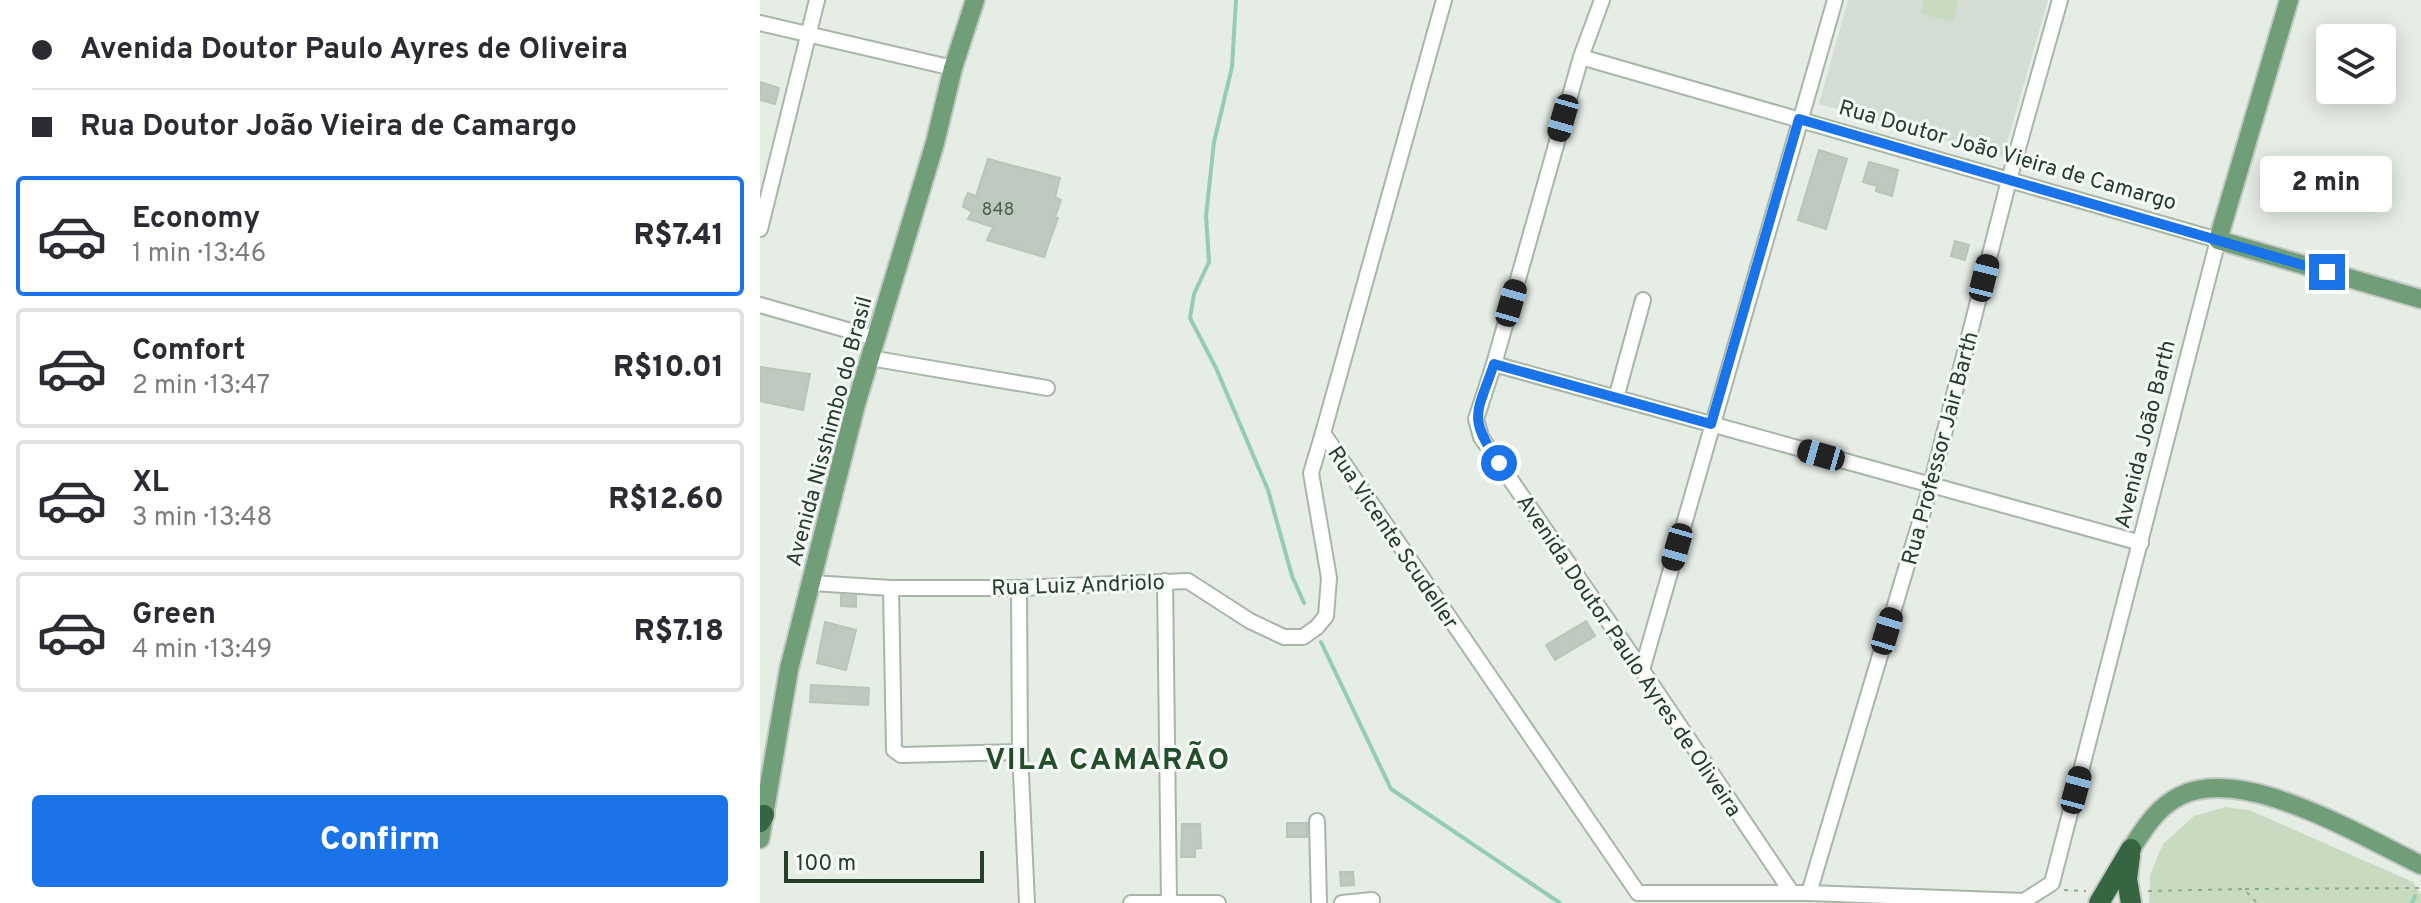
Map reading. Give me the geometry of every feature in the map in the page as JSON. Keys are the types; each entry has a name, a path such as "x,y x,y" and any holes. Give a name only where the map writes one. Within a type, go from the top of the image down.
{"highway":[{"path":"2130,897 2127,879 2131,849"},
{"path":"2102,898 2131,849"}],"main road":[{"name":"Avenida Nisshimbo do Brasil","path":"760,839 789,669 875,338 975,0"},
{"name":"Avenida Nisshimbo do Brasil","path":"962,40 986,0"},
{"name":"Avenida João Barth","path":"2218,240 2289,0"},
{"name":"Rua Doutor João Vieira de Camargo","path":"2218,240 2421,299"},
{"path":"2131,849 2152,817 2180,796 2214,786 2257,793 2303,809 2421,865"}],"street":[{"path":"760,229 817,0"},
{"name":"Rua Vicente Scudeller","path":"1444,0 1323,433 1638,893 1792,893"},
{"name":"Avenida Doutor Paulo Ayres de Oliveira","path":"1602,0 1581,57 1476,419 1481,437 1792,893"},
{"path":"1642,670 1835,0"},
{"name":"Rua Professor Jair Barth","path":"1809,893 1931,485 2009,180 2060,0"},
{"path":"760,23 953,68"},
{"name":"Rua Doutor João Vieira de Camargo","path":"1581,57 2218,240"},
{"name":"Avenida João Barth","path":"2048,885 2141,543 2218,240"},
{"path":"1616,398 1643,300"},
{"path":"760,305 875,338"},
{"path":"870,358 1047,388"},
{"path":"1494,364 2141,543"},
{"name":"Rua Luiz Andriolo","path":"812,583 891,588 1019,588 1188,581 1250,621 1284,637 1303,637 1326,616 1329,578 1311,473 1323,433"},
{"path":"1165,581 1169,902"},
{"path":"891,588 894,750 901,755 1020,752"},
{"path":"1019,588 1020,752 1027,903"},
{"path":"1317,821 1319,903"},
{"path":"1792,893 2024,901 2048,885"},
{"path":"1342,903 1372,900"},
{"path":"1131,903 1218,903"}],"path":[{"path":"2048,885 2102,898"},
{"path":"2130,897 2244,889 2421,888"},
{"path":"2244,889 2257,903"}],"shaded area":[{"path":"1848,0 2048,0 2003,157 1819,104"}],"green space":[{"path":"1924,0 1959,0 1953,22 1921,14"},
{"path":"2225,807 2249,810 2413,882 2421,895 2421,903 2149,903 2150,875 2163,844 2194,816"}],"building":[{"path":"760,82 779,88 775,104 760,100"},
{"path":"1819,150 1847,159 1826,229 1798,220"},
{"path":"988,159 1060,178 1055,197 1061,200 1055,217 1058,218 1044,257 987,240 993,227 968,219 972,212 963,207 965,199 968,193 976,196"},
{"path":"1869,162 1898,170 1892,196 1876,191 1877,186 1863,182"},
{"path":"1955,241 1969,245 1965,260 1951,256"},
{"path":"760,367 810,374 803,410 760,401"},
{"path":"841,595 856,596 856,607 841,606"},
{"path":"1586,621 1595,636 1555,660 1546,645"},
{"path":"825,622 856,630 846,670 817,663"},
{"path":"811,685 869,688 868,705 810,702"},
{"path":"1287,823 1307,823 1307,837 1287,837"},
{"path":"1182,824 1200,824 1201,848 1195,849 1195,857 1181,857"},
{"path":"1340,872 1353,872 1354,885 1341,886"}],"waterway":[{"path":"1236,0 1232,67 1214,142 1206,216 1209,262 1194,294 1190,318 1216,368 1268,490 1292,576 1304,603"},
{"path":"1321,642 1391,789 1560,903"},
{"path":"2412,903 2415,896"}],"district":[{"name":"VILA CAMARÃO","path":"1108,759"}],"route":[{"path":"1499,463 1481,437 1476,419 1494,364 1711,424 1799,119 2327,272"}]}
